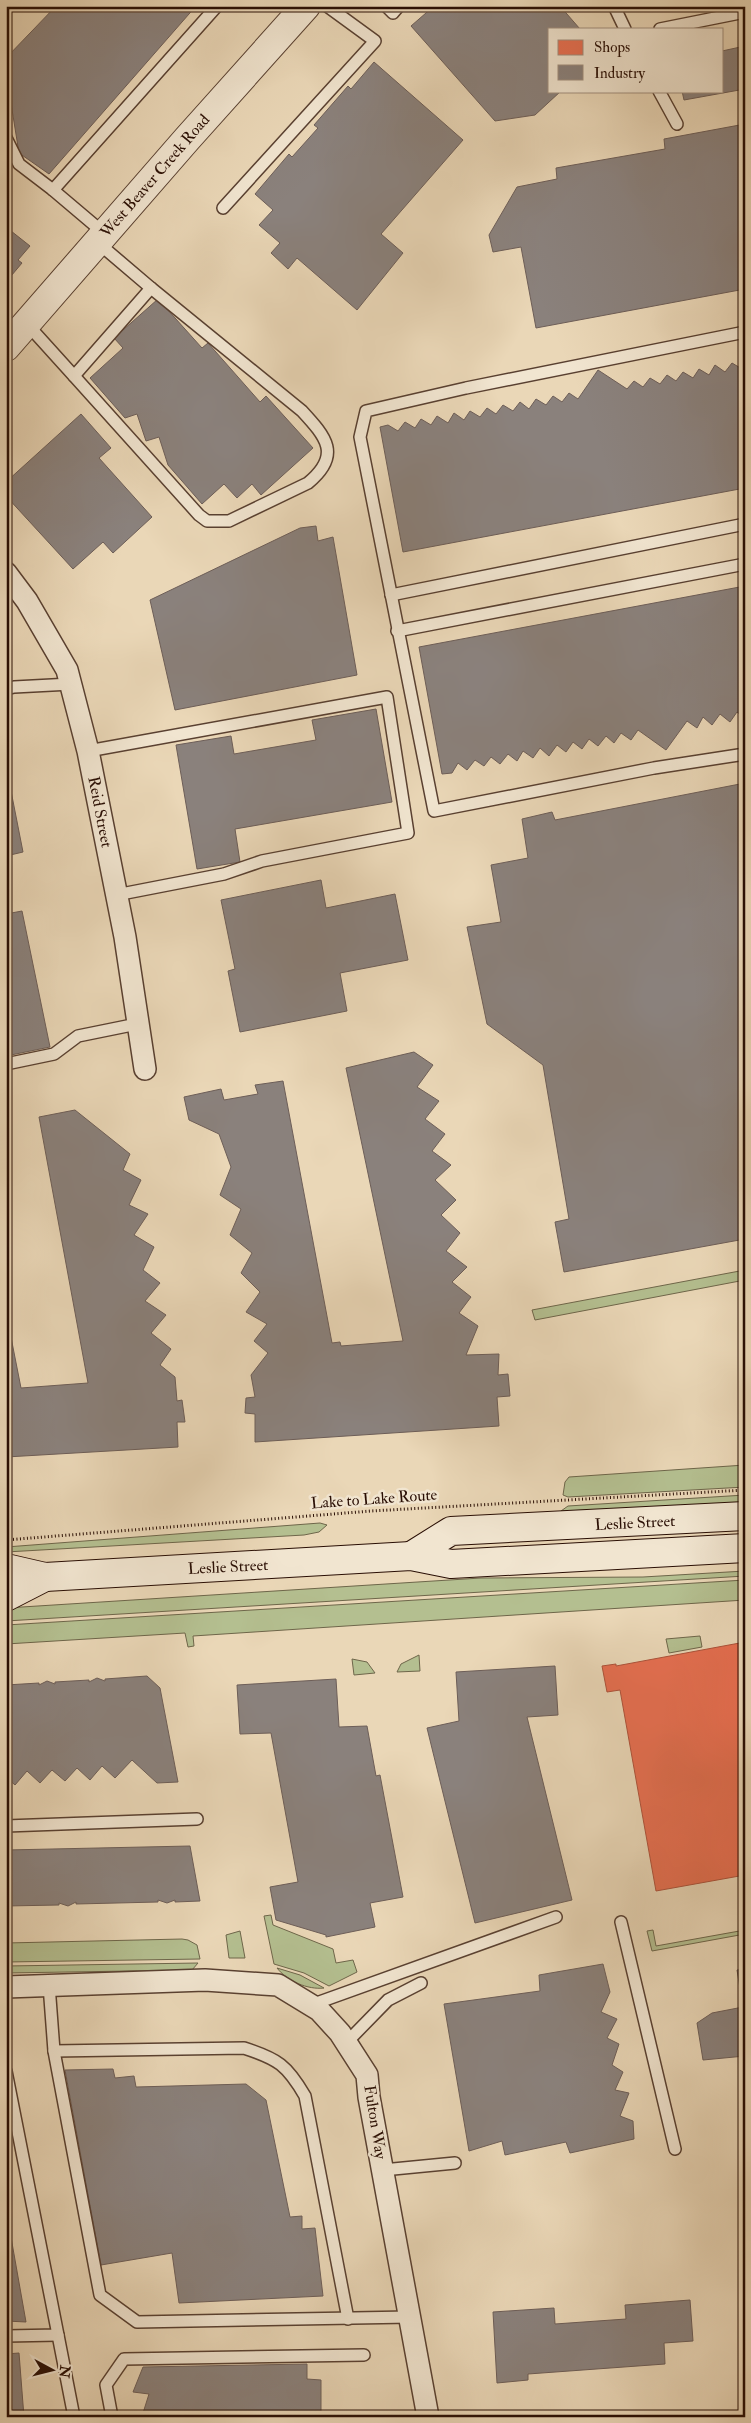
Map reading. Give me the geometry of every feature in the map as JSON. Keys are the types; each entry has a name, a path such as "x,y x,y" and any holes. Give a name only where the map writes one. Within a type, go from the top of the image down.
{"main road":[{"name":"West Beaver Creek Road","path":"6,347 306,6"},
{"name":"Leslie Street","path":"411,1556 451,1531 745,1516"},
{"name":"Leslie Street","path":"6,1568 45,1577 411,1556 451,1564 745,1548"},
{"name":"Leslie Street","path":"6,1597 45,1577"}],"street":[{"name":"Reid Street","path":"6,573 50,637 67,670 71,684 88,751 125,937 145,1069"},
{"name":"Fulton Way","path":"6,1987 204,1980 259,1983 278,1985 311,2005 328,2020 347,2042 367,2075 428,2417"}],"lane":[{"path":"53,190 217,6"},
{"path":"223,208 375,41 327,6"},
{"path":"386,6 393,13 399,6"},
{"path":"614,6 625,28"},
{"path":"665,28 745,12"},
{"path":"660,92 677,124"},
{"path":"6,138 18,164 53,190 151,288 302,411 322,432 328,448 319,474 308,483 229,522 208,521 199,515 27,324"},
{"path":"74,376 151,288"},
{"path":"745,332 366,410 360,437 434,811 654,768 745,754"},
{"path":"391,595 745,524"},
{"path":"397,631 745,564"},
{"path":"6,689 71,684"},
{"path":"88,751 387,697 408,833 262,861 224,874 116,895"},
{"path":"6,1064 54,1054 78,1036 137,1024"},
{"path":"6,1826 197,1819"},
{"path":"311,2005 556,1917"},
{"path":"621,1922 675,2149"},
{"path":"347,2042 388,2000 421,1983"},
{"path":"49,1985 54,2051 100,2296 137,2322 410,2318"},
{"path":"54,2051 244,2048 271,2057 292,2073 305,2096 348,2318"},
{"path":"6,2071 74,2417"},
{"path":"383,2170 455,2163"},
{"path":"6,2336 58,2335"},
{"path":"112,2417 106,2384 124,2359 364,2355"}],"path":[{"name":"Lake to Lake Route","path":"6,1540 371,1511 745,1490"}],"green space":[{"path":"745,1270 745,1280 535,1320 532,1310"},
{"path":"745,1465 745,1487 568,1497 563,1495 565,1482 569,1477"},
{"path":"745,1495 745,1505 561,1511 568,1506"},
{"path":"320,1523 327,1525 319,1532 304,1535 6,1552 6,1547"},
{"path":"745,1571 745,1576 6,1621 6,1608 481,1578 643,1577"},
{"path":"745,1580 745,1600 193,1636 194,1646 188,1647 185,1633 6,1644 6,1625"},
{"path":"700,1636 702,1647 669,1653 666,1639"},
{"path":"419,1655 420,1671 397,1672 401,1664"},
{"path":"352,1659 367,1662 375,1673 354,1675"},
{"path":"271,1915 273,1925 333,1949 336,1963 353,1960 357,1972 329,1986 304,1973 274,1964 264,1916"},
{"path":"653,1930 656,1946 745,1930 745,1934 652,1951 647,1931"},
{"path":"240,1931 245,1958 229,1958 226,1935"},
{"path":"182,1939 197,1945 200,1959 6,1962 6,1943"},
{"path":"198,1963 192,1970 6,1973 6,1966"},
{"path":"277,1968 300,1975 324,1988 311,1988 298,1984 286,1977"}],"building: Shops":[{"path":"745,1642 745,1875 656,1891 620,1690 607,1692 602,1666 616,1664 616,1666"}],"building: Industry":[{"path":"56,6 196,6 49,174 19,153 6,72 6,58"},
{"path":"434,6 560,6 579,28 548,28 548,92 560,92 535,115 495,121 411,26"},
{"path":"627,6 647,6 648,9 630,10"},
{"path":"745,46 745,89 684,100 682,92 724,92 724,51"},
{"path":"374,62 463,140 381,234 403,253 357,310 297,258 288,269 271,253 280,243 259,225 273,210 255,194 289,154 292,157 318,128 314,125 348,86 351,89"},
{"path":"745,124 745,289 536,328 521,247 493,252 489,235 517,187 557,179 556,168 665,149 664,139"},
{"path":"6,227 30,246 18,260 22,263 6,282"},
{"path":"158,299 202,348 208,343 260,402 266,396 313,448 261,495 252,484 237,498 224,484 202,504 168,465 159,437 146,441 137,414 125,418 90,378 123,348 114,338"},
{"path":"732,363 742,369 745,364 745,488 403,552 380,427 388,425 398,431 405,422 415,428 421,419 431,425 437,416 448,423 454,413 464,420 470,411 480,417 487,408 496,414 503,405 513,411 520,402 529,409 536,399 546,405 553,396 562,402 569,393 578,399 598,370 627,389 634,381 643,387 650,378 660,384 667,375 676,381 683,372 693,378 699,369 709,375 715,365 725,372"},
{"path":"81,414 111,448 99,458 152,517 113,553 103,542 73,569 6,496 6,482"},
{"path":"316,526 318,541 333,537 357,675 175,710 150,600 300,528"},
{"path":"745,586 745,718 737,712 730,722 720,714 712,725 703,717 697,728 687,721 666,750 638,730 631,740 621,733 614,743 606,736 598,746 589,739 582,749 573,742 566,752 557,745 549,756 540,748 533,758 523,751 517,761 508,754 500,764 491,757 484,766 475,760 467,770 458,763 452,773 442,774 419,647"},
{"path":"376,709 392,802 235,829 240,862 197,869 176,745 231,736 234,754 316,740 312,720"},
{"path":"745,783 745,1239 564,1272 555,1222 569,1219 543,1065 487,1024 467,927 501,922 491,865 528,858 522,819 552,812 555,820"},
{"path":"11,791 23,852 6,856 6,792"},
{"path":"321,880 326,908 395,894 408,960 340,973 347,1011 240,1032 228,971 235,969 221,900"},
{"path":"22,911 50,1047 6,1056 6,914"},
{"path":"414,1052 433,1065 417,1087 439,1101 425,1119 445,1134 432,1151 451,1165 435,1180 456,1200 441,1215 460,1233 446,1251 467,1267 452,1282 471,1297 459,1313 478,1326 466,1355 499,1354 498,1375 508,1374 510,1396 497,1397 499,1426 255,1442 255,1414 245,1413 246,1398 255,1397 251,1375 268,1353 254,1341 267,1324 246,1312 260,1292 241,1273 252,1253 230,1235 241,1209 220,1195 231,1167 219,1134 189,1120 184,1097 221,1089 224,1100 258,1094 255,1085 283,1081 332,1343 340,1342 341,1346 403,1341 346,1068"},
{"path":"75,1110 130,1154 123,1170 141,1180 129,1205 148,1214 134,1235 154,1247 143,1270 160,1283 145,1301 166,1315 151,1333 171,1349 160,1365 175,1377 177,1401 182,1400 185,1422 177,1422 178,1447 6,1457 6,1312 21,1388 88,1383 39,1117"},
{"path":"555,1666 558,1715 527,1717 572,1900 475,1923 427,1728 459,1721 456,1672"},
{"path":"147,1676 160,1688 178,1782 157,1783 132,1760 115,1778 102,1766 90,1780 77,1768 65,1781 52,1770 40,1783 27,1771 15,1785 6,1777 6,1685 39,1683 39,1685 47,1681 55,1684 55,1682 89,1680 89,1682 97,1678 105,1681 105,1679"},
{"path":"336,1679 339,1727 367,1726 376,1776 380,1775 403,1897 370,1903 375,1927 326,1937 326,1935 276,1920 270,1887 298,1882 271,1733 240,1734 237,1685"},
{"path":"190,1846 200,1901 175,1902 175,1900 167,1903 158,1900 158,1902 76,1904 76,1902 68,1906 59,1903 59,1905 6,1906 6,1850"},
{"path":"603,1964 610,1992 601,2012 617,2019 607,2038 619,2044 612,2065 623,2072 615,2090 629,2093 620,2116 633,2121 634,2139 570,2153 566,2142 505,2155 502,2141 469,2151 444,2004 540,1991 539,1975"},
{"path":"745,1969 745,2056 703,2060 697,2023 712,2013 743,2007 737,1970"},
{"path":"113,2069 115,2078 134,2076 136,2087 246,2084 266,2100 290,2217 302,2216 302,2229 315,2228 323,2296 179,2303 172,2253 101,2265 65,2070"},
{"path":"6,2209 26,2322 6,2321"},
{"path":"690,2300 693,2341 664,2343 665,2364 528,2374 528,2380 497,2383 493,2312 554,2308 555,2324 626,2319 625,2305"},
{"path":"19,2353 24,2417 6,2417 6,2354"},
{"path":"307,2364 307,2379 321,2380 321,2417 155,2417 143,2413 149,2394 133,2392 143,2367"},
{"path":"684,2413 684,2417 627,2417"},
{"path":"540,2414 540,2417 512,2417 512,2415"}]}
